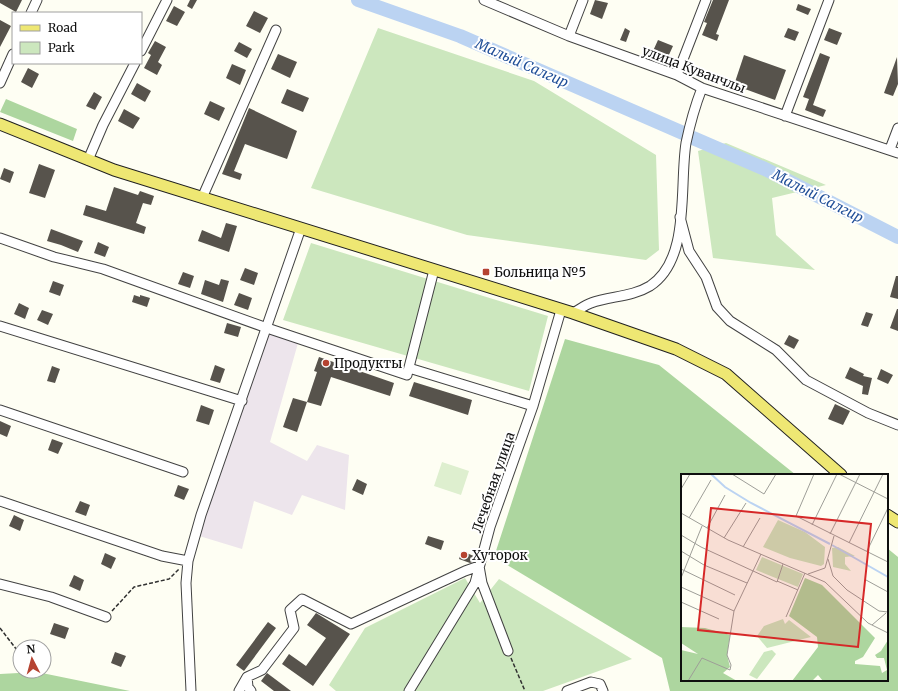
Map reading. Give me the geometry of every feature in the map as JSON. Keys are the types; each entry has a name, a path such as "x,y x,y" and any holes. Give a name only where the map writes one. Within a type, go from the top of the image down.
{"main road":[{"path":"0,124 114,170 573,313 676,349 726,374 840,474"},
{"path":"888,516 898,522"}],"street":[{"path":"31,12 37,0"},
{"path":"142,49 167,0"},
{"name":"улица Куванчлы","path":"484,0 569,36 677,75 702,88 894,151"},
{"path":"569,36 583,0"},
{"path":"677,75 706,0"},
{"path":"785,116 829,0"},
{"path":"202,198 276,30"},
{"path":"0,83 12,56"},
{"path":"88,160 103,125 134,64"},
{"path":"573,313 591,303 628,294 650,286 668,269 677,248 686,144 693,112 702,88"},
{"path":"894,151 898,128"},
{"path":"680,217 689,251 706,277 717,307 730,322 776,350 806,380 868,413 898,426"},
{"path":"191,691 186,583 188,561 201,514 242,401 301,228"},
{"path":"0,238 54,256 103,269 267,328 408,371 533,406"},
{"path":"408,371 434,270"},
{"name":"Лечебная улица","path":"409,691 475,583 490,527 533,406 561,310"},
{"path":"0,326 242,401"},
{"path":"0,410 183,472"},
{"path":"0,501 162,556 188,561"},
{"path":"239,691 247,677 262,670 294,628 290,610 302,599 351,624 465,571 479,566 482,583 508,651"},
{"path":"0,584 51,597 106,617"},
{"path":"247,677 248,687 251,691"},
{"path":"567,691 591,682 600,684 603,691"}],"path":[{"path":"106,617 134,588 169,579 188,561"},
{"path":"0,628 12,644"},
{"path":"508,651 525,691"}],"shaded area":[{"path":"269,332 298,343 270,442 307,461 317,445 349,455 345,510 302,495 292,515 254,501 242,549 196,535"}],"green space":[{"path":"378,28 534,81 656,155 659,250 646,260 467,235 311,188"},
{"path":"6,99 77,129 73,141 0,112"},
{"path":"726,143 826,185 772,198 776,235 815,270 713,258 698,151"},
{"path":"311,243 548,316 529,391 283,320"},
{"path":"565,339 659,365 795,474 681,474 681,681 888,681 888,549 898,557 898,691 670,691 662,658 494,557"},
{"path":"442,462 469,471 461,495 434,486"},
{"path":"465,578 480,603 499,579 632,659 543,691 336,691 329,685 365,628"},
{"path":"12,673 12,679 52,679 52,675 130,691 0,691 0,674"}],"building":[{"path":"0,0 22,0 16,12 0,3"},
{"path":"190,0 197,0 192,9 187,6"},
{"path":"595,0 608,3 602,19 590,14"},
{"path":"713,0 729,0 716,34 719,35 717,41 702,35 707,23 704,22"},
{"path":"798,4 811,9 808,15 796,10"},
{"path":"174,6 185,12 177,26 166,21"},
{"path":"254,11 268,18 260,33 246,26"},
{"path":"0,20 11,26 0,47"},
{"path":"625,28 630,31 626,42 620,40"},
{"path":"788,28 799,32 795,41 784,37"},
{"path":"829,28 842,33 837,45 824,40"},
{"path":"658,40 673,46 668,57 653,51"},
{"path":"155,41 166,47 158,62 162,65 157,75 144,68 151,55 148,53"},
{"path":"239,42 252,49 247,58 234,51"},
{"path":"820,53 830,57 813,105 826,110 823,117 805,110 809,99 803,97"},
{"path":"278,54 297,62 290,78 271,69"},
{"path":"744,55 786,70 775,100 734,85"},
{"path":"897,57 898,84 893,96 884,93"},
{"path":"232,64 246,70 240,85 226,78"},
{"path":"28,68 39,74 32,88 21,82"},
{"path":"137,83 151,91 145,102 131,94"},
{"path":"287,89 309,98 303,112 281,103"},
{"path":"94,92 102,97 95,110 86,106"},
{"path":"210,101 225,108 219,121 204,114"},
{"path":"249,108 297,131 287,159 245,144 234,171 242,174 240,180 222,174"},
{"path":"124,109 140,118 133,129 118,121"},
{"path":"39,164 55,170 45,198 29,193"},
{"path":"4,168 14,172 10,183 0,179"},
{"path":"114,187 138,195 140,191 154,196 151,205 143,203 136,223 146,227 144,234 83,215 86,205 106,211"},
{"path":"226,223 237,226 229,252 198,241 202,230 221,238"},
{"path":"51,229 83,241 78,252 47,241"},
{"path":"98,242 109,247 105,257 94,253"},
{"path":"245,268 258,273 254,285 240,280"},
{"path":"183,272 194,276 190,288 178,284"},
{"path":"896,276 898,276 898,299 890,297"},
{"path":"221,279 229,281 223,302 201,294 205,280 219,285"},
{"path":"53,281 64,285 60,296 49,292"},
{"path":"239,293 252,298 248,310 234,305"},
{"path":"134,295 150,298 147,307 132,302"},
{"path":"19,303 29,308 25,319 14,314"},
{"path":"898,309 898,331 890,328"},
{"path":"42,310 53,314 48,325 37,320"},
{"path":"866,312 873,314 868,327 861,325"},
{"path":"227,323 241,327 238,337 224,333"},
{"path":"789,335 799,340 794,349 784,344"},
{"path":"319,357 394,383 390,396 331,377 321,406 307,402 317,372 314,371"},
{"path":"215,365 225,369 220,383 210,380"},
{"path":"52,366 60,369 55,383 47,381"},
{"path":"850,367 864,374 863,376 872,378 868,395 862,394 863,386 845,378"},
{"path":"881,369 893,375 888,384 877,379"},
{"path":"414,382 472,400 468,415 409,396"},
{"path":"293,398 307,402 297,432 283,427"},
{"path":"835,404 850,411 843,425 828,419"},
{"path":"201,405 214,410 209,425 196,421"},
{"path":"0,421 11,426 7,437 0,434"},
{"path":"52,439 63,443 58,454 48,450"},
{"path":"357,479 367,484 363,495 352,490"},
{"path":"178,485 189,489 184,500 174,496"},
{"path":"80,501 90,505 86,516 75,512"},
{"path":"14,515 24,520 20,531 9,526"},
{"path":"428,536 444,541 441,550 425,544"},
{"path":"462,551 476,557 475,561 470,563 459,559"},
{"path":"105,553 116,558 111,569 101,564"},
{"path":"74,575 84,580 80,591 69,586"},
{"path":"316,613 350,634 313,686 282,664 289,654 306,666 326,638 307,625"},
{"path":"268,622 276,628 244,671 236,665"},
{"path":"54,623 69,628 65,639 50,634"},
{"path":"115,652 126,656 121,667 111,663"},
{"path":"267,673 291,691 274,691 261,681"}],"waterway":[{"name":"Малый Салгир","path":"358,0 460,36 683,133"},
{"name":"Малый Салгир","path":"693,138 765,169 898,237"}],"place":[{"name":"Больница №5","path":"486,272"},
{"name":"Продукты","path":"326,363"},
{"name":"Хуторок","path":"464,555"}]}
